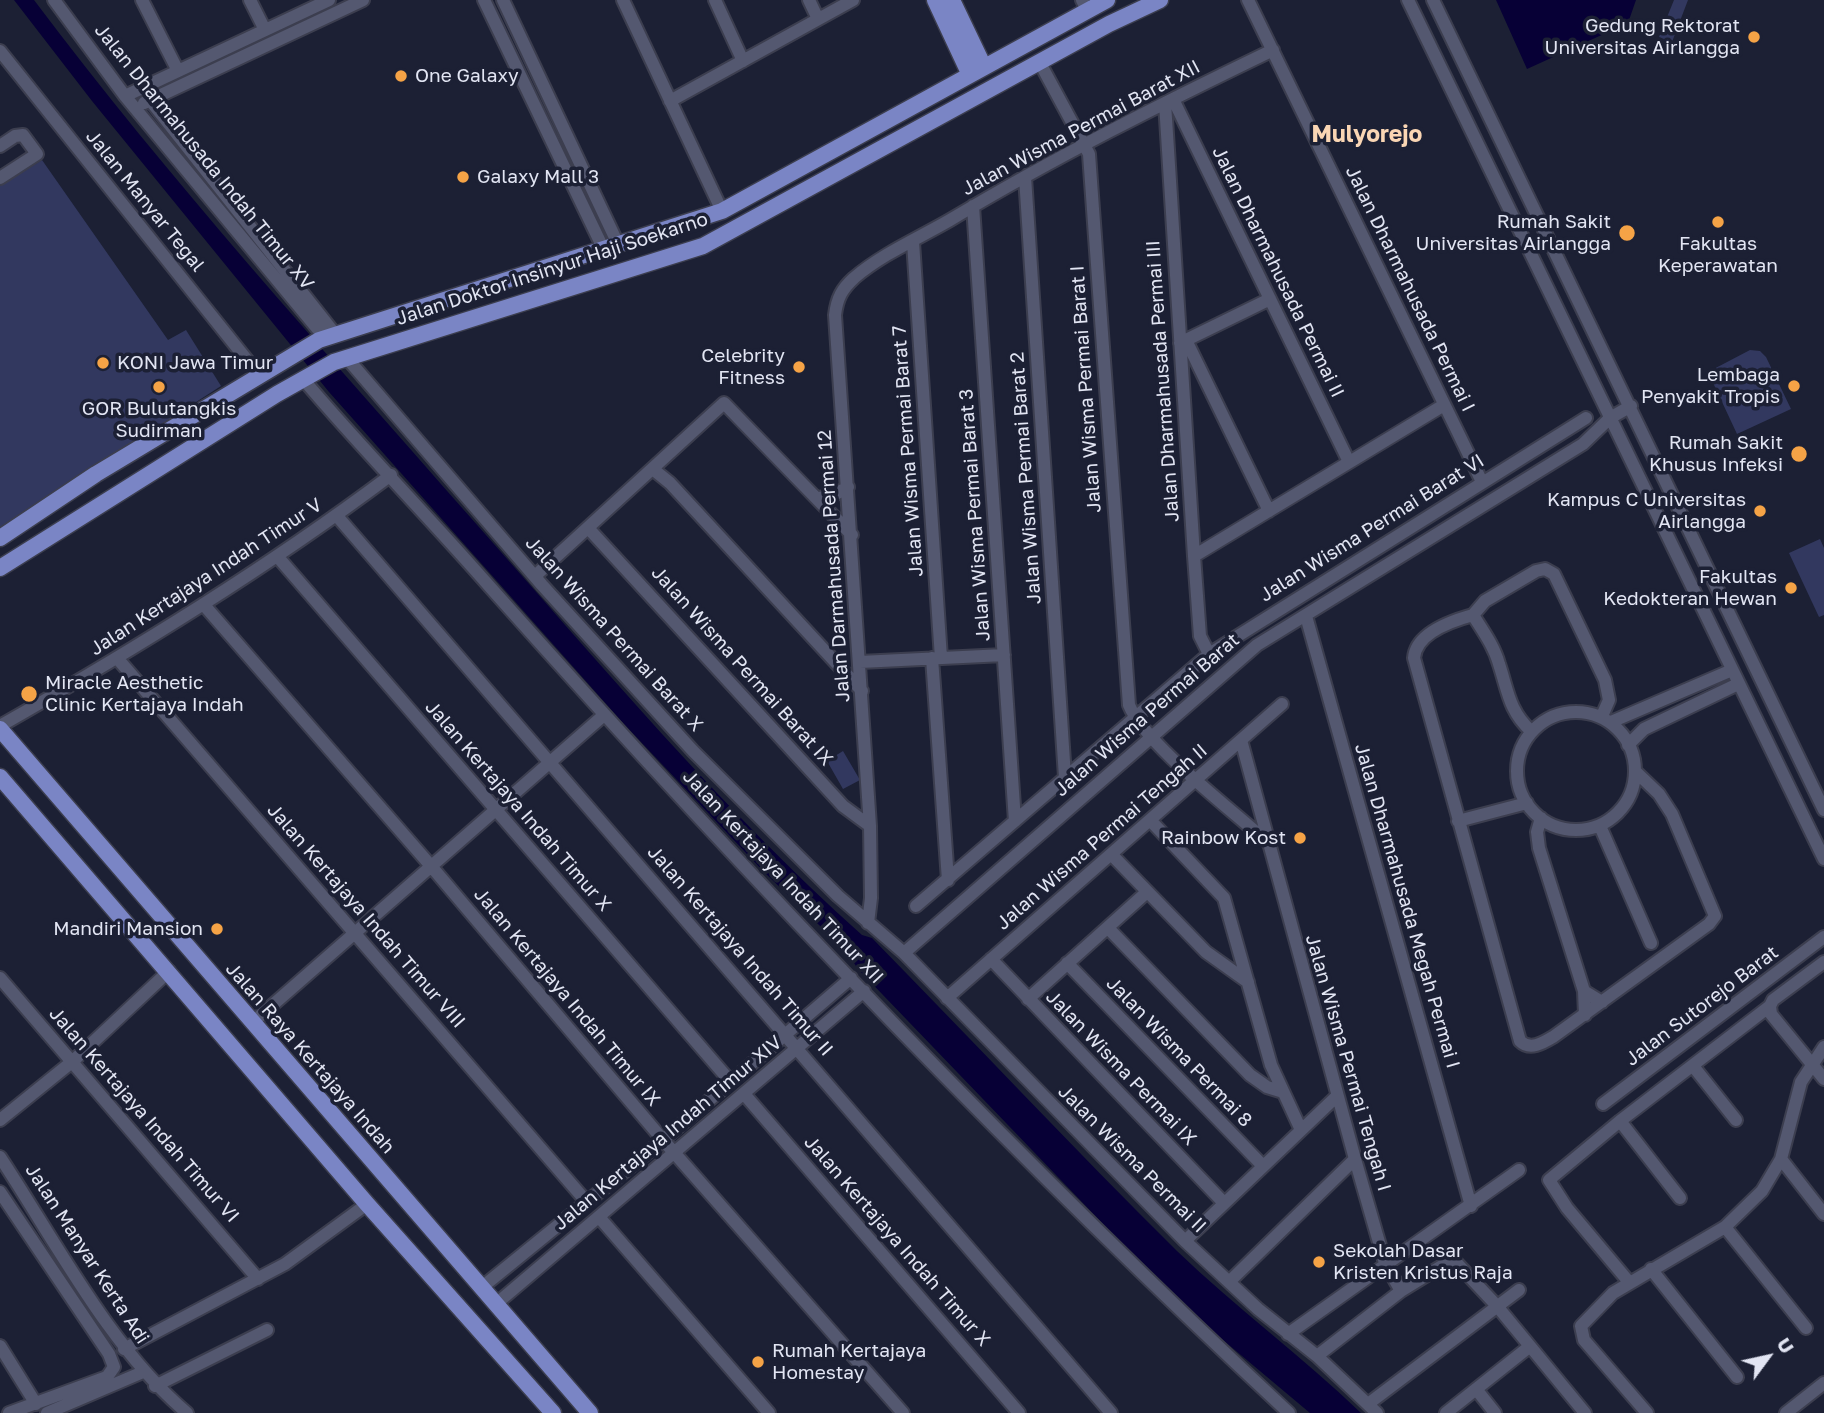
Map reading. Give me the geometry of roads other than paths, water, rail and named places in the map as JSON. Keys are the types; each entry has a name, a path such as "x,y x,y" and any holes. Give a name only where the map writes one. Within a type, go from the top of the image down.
{"main road":[{"path":"934,0 977,71"},
{"path":"952,0 977,71"},
{"name":"Jalan Doktor Insinyur Haji Soekarno","path":"0,568 255,407 340,359 703,246 1110,24 1160,0"},
{"name":"Jalan Doktor Insinyur Haji Soekarno","path":"0,538 96,474 327,337 722,211 977,71 1094,3"},
{"path":"1094,3 1108,12 1110,24"},
{"path":"847,143 852,159 865,160"},
{"path":"174,429 174,437 185,441 226,415 255,407"},
{"path":"96,474 114,475 152,453 160,458 162,466"},
{"name":"Jalan Raya Kertajaya Indah","path":"0,727 191,953 590,1413"},
{"path":"0,777 367,1203 553,1413"},
{"path":"169,971 191,953"},
{"path":"475,1324 496,1304"}],"street":[{"name":"Jalan Dharmahusada Indah Timur XV","path":"54,0 125,96 327,337"},
{"path":"142,0 178,71"},
{"path":"250,0 265,30"},
{"path":"125,96 328,0"},
{"path":"134,107 363,0"},
{"path":"484,0 611,247"},
{"path":"503,0 611,247"},
{"path":"623,0 722,211"},
{"path":"715,0 743,61"},
{"path":"809,0 818,19"},
{"path":"670,101 853,0"},
{"name":"Jalan Dharmahusada Permai I","path":"1248,0 1482,482"},
{"path":"1408,0 1824,859"},
{"path":"1433,0 1824,810"},
{"name":"Jalan Wisma Permai Barat XII","path":"911,243 1084,144 1273,50"},
{"name":"Jalan Manyar Tegal","path":"0,51 259,375"},
{"name":"Jalan Wisma Permai Barat I","path":"1040,63 1089,154 1127,695 1136,720"},
{"name":"Jalan Dharmahusada Indah Timur XV","path":"150,100 327,337"},
{"name":"Jalan Dharmahusada Permai II","path":"1169,101 1349,462"},
{"name":"Jalan Dharmahusada Permai III","path":"1169,101 1194,556 1200,636 1209,654"},
{"path":"0,146 15,136 23,135 37,154 0,178"},
{"name":"Jalan Wisma Permai Barat 2","path":"1025,177 1065,777"},
{"name":"Jalan Wisma Permai Barat 3","path":"973,206 1015,821"},
{"name":"Jalan Darmahusada Permai 12","path":"877,931 871,898 863,691 835,315 837,299 855,278 911,243"},
{"name":"Jalan Wisma Permai Barat 7","path":"911,243 948,880"},
{"path":"1269,511 1183,342 1270,299"},
{"name":"Jalan Wisma Permai Barat X","path":"340,359 693,751 877,931"},
{"name":"Jalan Kertajaya Indah Timur XII","path":"306,377 604,715 851,978 1076,1206 1289,1413"},
{"path":"535,576 654,470 724,403 852,535"},
{"path":"1194,556 1444,405"},
{"name":"Jalan Wisma Permai Barat","path":"904,953 1249,650 1583,444 1610,418 1631,406"},
{"name":"Jalan Wisma Permai Barat VI","path":"916,906 1065,777 1136,720 1177,680 1209,654 1586,418"},
{"path":"654,470 670,483 863,691"},
{"name":"Jalan Kertajaya Indah Timur V","path":"0,727 204,605 337,516 391,475"},
{"path":"823,503 848,493"},
{"name":"Jalan Kertajaya Indah Timur II","path":"337,516 1111,1413"},
{"name":"Jalan Wisma Permai Barat IX","path":"589,529 843,806 870,826"},
{"name":"Jalan Kertajaya Indah Timur X","path":"277,556 730,1081"},
{"path":"1359,560 1370,577"},
{"path":"1635,771 1659,794 1672,814 1714,916 1709,924 1585,1015 1542,1043 1524,1045 1520,1041 1458,821 1414,658 1415,648 1422,639 1473,615 1485,601 1536,571 1545,569 1554,574 1605,680 1609,700 1606,719 1628,745 1635,771 1634,789 1615,818 1600,826 1569,829 1541,818 1527,803 1519,786 1517,766 1531,731 1543,721 1572,711 1606,719 1735,677"},
{"name":"Jalan Kertajaya Indah Timur IX","path":"204,605 431,866 663,1140 903,1413"},
{"path":"1473,615 1499,662 1508,701 1517,718 1531,731"},
{"name":"Jalan Dharmahusada Megah Permai I","path":"1306,616 1471,1206"},
{"path":"860,662 1004,655"},
{"name":"Jalan Kertajaya Indah Timur VIII","path":"117,658 585,1200"},
{"path":"1628,745 1644,729 1755,667"},
{"name":"Jalan Wisma Permai Tengah II","path":"947,998 1282,704"},
{"path":"252,1023 604,715"},
{"path":"1136,720 1150,736 1266,841"},
{"name":"Jalan Wisma Permai Tengah I","path":"1241,740 1266,841 1354,1159 1392,1278"},
{"path":"1458,821 1527,803"},
{"path":"1541,818 1537,832 1539,848 1576,975 1584,991 1585,1015"},
{"path":"1150,820 1220,892 1280,1091 1301,1130"},
{"path":"1600,826 1651,943 1649,967"},
{"path":"1111,855 1206,952 1248,982"},
{"path":"1028,999 1147,892"},
{"path":"1108,928 1250,1075 1268,1087 1280,1091"},
{"name":"Jalan Wisma Permai II","path":"877,931 904,953 1185,1241 1288,1334 1317,1356 1372,1408"},
{"name":"Jalan Sutorejo Barat","path":"1603,1104 1824,937"},
{"path":"1651,943 1666,954"},
{"name":"Jalan Wisma Permai IX","path":"991,959 1224,1203"},
{"path":"1629,1282 1567,1208 1549,1180 1620,1121 1824,962"},
{"name":"Jalan Wisma Permai 8","path":"1068,963 1263,1166"},
{"path":"0,1119 73,1061 169,971"},
{"name":"Jalan Kertajaya Indah Timur VI","path":"0,978 258,1279"},
{"name":"Jalan Kertajaya Indah Timur XIV","path":"481,1288 585,1200 663,1140 851,978"},
{"name":"Jalan Kertajaya Indah Timur XIV","path":"496,1304 745,1095 864,991"},
{"path":"1584,991 1602,1002"},
{"path":"1770,1006 1771,1013 1824,1079"},
{"path":"1647,1413 1584,1340 1581,1326 1602,1302 1629,1282 1726,1227 1762,1191 1781,1159 1801,1082 1824,1047"},
{"path":"1693,1066 1736,1120"},
{"name":"Jalan Kertajaya Indah Timur X","path":"745,1095 1019,1413"},
{"path":"1185,1241 1337,1096"},
{"path":"1620,1121 1679,1198"},
{"name":"Jalan Manyar Kerta Adi","path":"0,1157 124,1349 155,1386 187,1413"},
{"path":"1229,1282 1354,1159"},
{"path":"1781,1159 1824,1214"},
{"path":"1317,1356 1436,1231 1519,1170"},
{"path":"0,1192 109,1354 114,1367 107,1377 9,1413"},
{"path":"124,1349 258,1279 304,1251 367,1203"},
{"path":"599,1217 769,1413"},
{"path":"1726,1227 1806,1328"},
{"path":"1288,1334 1392,1278 1453,1259 1497,1306 1585,1413"},
{"path":"1651,1269 1738,1377"},
{"path":"1372,1408 1519,1290"},
{"path":"155,1386 267,1331"},
{"path":"0,1346 36,1404"},
{"path":"1446,1413 1529,1347"},
{"path":"47,1413 143,1372"},
{"path":"1786,1413 1823,1387"},
{"path":"1476,1389 1495,1413"}],"place":[{"name":"Gedung Rektorat Universitas Airlangga","path":"1754,37"},
{"name":"One Galaxy","path":"401,76"},
{"name":"Galaxy Mall 3","path":"463,177"},
{"name":"Fakultas Keperawatan","path":"1718,222"},
{"name":"Rumah Sakit Universitas Airlangga","path":"1627,233"},
{"name":"KONI Jawa Timur","path":"103,363"},
{"name":"Celebrity Fitness","path":"799,367"},
{"name":"Lembaga Penyakit Tropis","path":"1794,386"},
{"name":"GOR Bulutangkis Sudirman","path":"159,387"},
{"name":"Rumah Sakit Khusus Infeksi","path":"1799,454"},
{"name":"Kampus C Universitas Airlangga","path":"1760,511"},
{"name":"Fakultas Kedokteran Hewan","path":"1791,588"},
{"name":"Miracle Aesthetic Clinic Kertajaya Indah","path":"29,694"},
{"name":"Rainbow Kost","path":"1300,838"},
{"name":"Mandiri Mansion","path":"217,929"},
{"name":"Sekolah Dasar Kristen Kristus Raja","path":"1319,1262"},
{"name":"Rumah Kertajaya Homestay","path":"758,1362"}],"district":[{"name":"Mulyorejo","path":"1367,135"}]}
